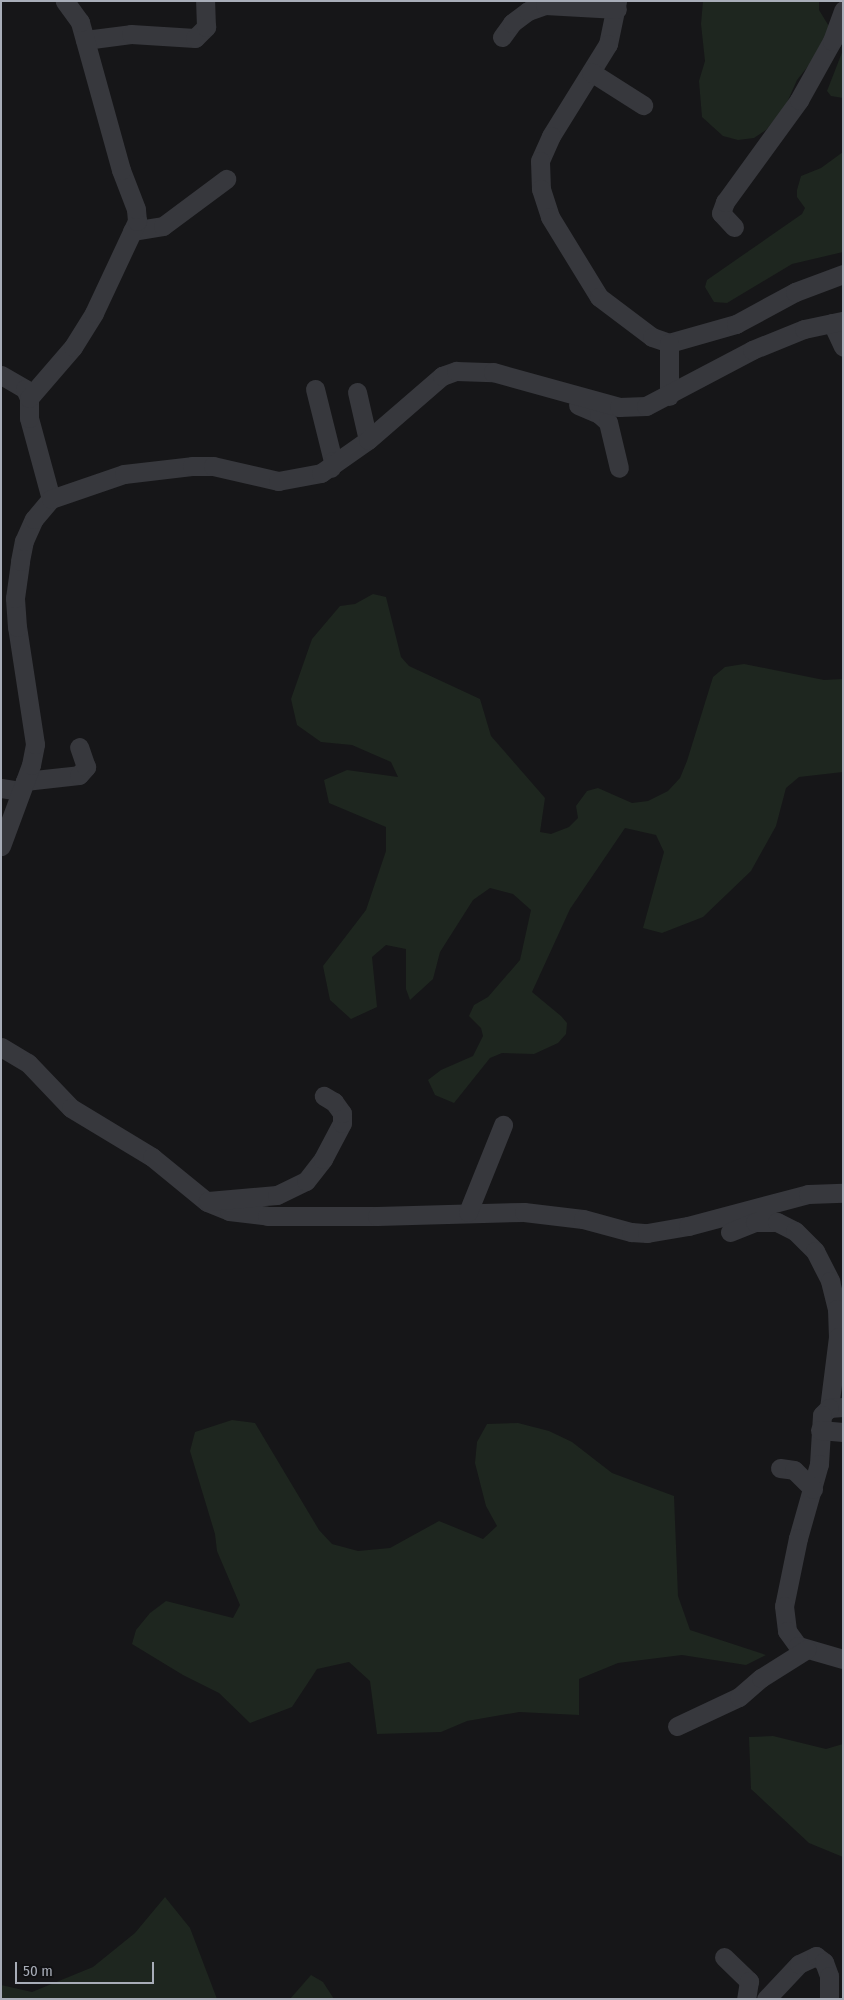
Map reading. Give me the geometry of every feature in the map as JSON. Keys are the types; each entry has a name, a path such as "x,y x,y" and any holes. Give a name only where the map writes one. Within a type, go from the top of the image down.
{"street":[{"path":"29,398 73,347 94,313 137,221 136,209 121,170 80,22 65,1"},
{"path":"84,40 131,34 195,38 206,27 205,1"},
{"path":"502,37 512,23 528,11 545,5 617,5 608,44 551,136 540,161 541,189 550,218 587,282 599,297 652,337 669,343 736,324 795,292 843,274"},
{"path":"734,227 721,214 725,202 799,100 832,41 843,10"},
{"path":"591,72 642,105"},
{"path":"132,231 163,226 226,179"},
{"path":"1,846 23,786 35,744 34,726 20,654 16,598 24,541 34,519 50,499 124,474 192,466 213,466 278,481 299,479 331,468 368,440 442,376 469,369 525,381 619,407 646,406 669,396 752,350 787,335 837,322 843,347"},
{"path":"669,343 669,396"},
{"path":"1,375 25,389 29,398 29,418 50,499"},
{"path":"525,381 599,414 608,422 619,468"},
{"path":"315,389 333,461 331,468"},
{"path":"358,392 368,440"},
{"path":"1,788 23,786 79,774 86,767 79,747"},
{"path":"1,1047 28,1063 72,1108 152,1157 207,1202 229,1211 267,1216 377,1216 468,1212 524,1212 583,1219 631,1232 647,1233 688,1226 808,1194 843,1193"},
{"path":"207,1202 277,1195 306,1180 324,1159 342,1123 342,1113 334,1102 324,1096"},
{"path":"468,1212 503,1124"},
{"path":"730,1232 755,1222 777,1222 795,1231 815,1251 840,1307 836,1407 822,1415 819,1464 798,1538 784,1606 787,1631 798,1646 843,1659"},
{"path":"820,1430 843,1432"},
{"path":"780,1468 794,1470 813,1489"},
{"path":"677,1726 739,1697 760,1678 807,1649"},
{"path":"766,1999 799,1964 816,1956 824,1962 830,1976 829,1999"},
{"path":"724,1957 749,1981 746,1999"}],"shaded area":[{"path":"703,1 819,1 819,10 830,28 821,50 797,80 785,107 766,130 754,138 738,140 723,136 702,117 699,81 705,61 701,24"},
{"path":"843,50 843,98 831,96 827,91"},
{"path":"843,152 843,252 792,264 727,303 714,302 705,287 707,280 802,214 805,208 797,197 801,176 821,168"},
{"path":"373,594 386,597 401,657 409,666 480,699 491,736 545,798 540,832 551,834 569,827 578,818 576,806 587,791 598,788 632,803 648,801 668,791 680,778 687,761 713,677 725,667 744,664 824,680 843,679 843,772 799,777 786,788 776,826 751,871 703,917 662,933 643,928 664,852 656,835 625,828 570,909 532,992 567,1023 566,1034 558,1043 534,1054 502,1053 490,1058 454,1103 435,1095 428,1080 441,1070 473,1056 483,1036 481,1028 469,1016 474,1005 488,997 520,960 531,910 513,894 490,888 473,900 440,952 433,979 410,1000 406,989 406,949 386,945 372,957 377,1007 351,1019 330,1000 323,966 366,910 386,851 386,827 329,803 324,780 347,770 398,777 391,762 352,745 321,742 297,725 291,699 312,639 340,606 355,604"},
{"path":"232,1420 255,1423 319,1530 332,1544 358,1551 390,1548 439,1521 483,1539 497,1526 486,1506 475,1463 477,1442 487,1424 518,1423 549,1431 572,1442 612,1473 674,1496 678,1596 690,1630 766,1655 746,1665 682,1655 618,1663 579,1679 579,1715 519,1712 467,1721 441,1732 377,1734 370,1681 349,1662 317,1669 292,1707 250,1723 219,1693 183,1675 132,1644 136,1630 150,1613 166,1601 233,1618 240,1605 217,1551 215,1534 190,1451 195,1432"},
{"path":"773,1736 826,1749 843,1744 843,1857 809,1843 751,1789 749,1737"},
{"path":"165,1897 190,1928 217,1999 1,1999 1,1985 32,1992 93,1967 135,1933"},
{"path":"311,1975 323,1982 334,1999 290,1999"}]}
